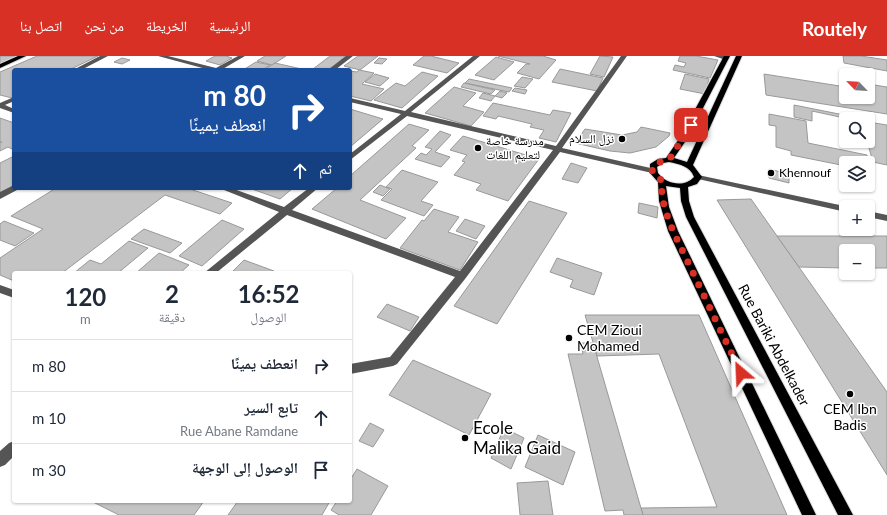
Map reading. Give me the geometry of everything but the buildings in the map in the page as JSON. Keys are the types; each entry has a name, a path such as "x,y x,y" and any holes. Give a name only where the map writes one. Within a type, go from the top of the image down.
{"main road":[{"path":"0,66 23,56"},
{"path":"689,166 739,56"},
{"path":"669,160 683,139 727,57"},
{"path":"669,160 689,166 697,173 698,177 691,185 684,186 669,184 662,181 652,171 656,163 669,160"},
{"path":"662,181 660,192 673,231 809,515"},
{"name":"Rue Bariki Abdelkader","path":"684,186 685,201 690,217 846,515"}],"street":[{"path":"80,68 106,56"},
{"path":"161,56 209,68"},
{"path":"221,68 242,56"},
{"path":"334,68 350,56"},
{"path":"352,156 405,112 477,56"},
{"path":"352,369 393,361 462,276 557,150 624,56"},
{"path":"717,56 727,57"},
{"path":"0,106 12,100"},
{"path":"352,100 405,112 557,150 652,171"},
{"path":"0,106 12,110"},
{"path":"698,177 839,207"},
{"path":"0,196 12,189"},
{"path":"228,190 462,276"},
{"path":"211,271 312,190"},
{"path":"875,215 887,218"},
{"path":"0,288 12,293"},
{"path":"0,460 12,449"}],"place":[{"name":"نزل السلام","path":"622,139"},
{"name":"مدرسة خاصة لتعليم اللغات","path":"478,148"},
{"name":"Khennouf","path":"771,173"},
{"name":"CEM Zioui Mohamed","path":"569,338"},
{"name":"CEM Ibn Badis","path":"850,394"},
{"name":"Ecole Malika Gaid","path":"465,438"}],"route":[{"path":"691,125 669,160 656,163 653,166 652,171 662,181 660,192 673,231 741,373"}]}
